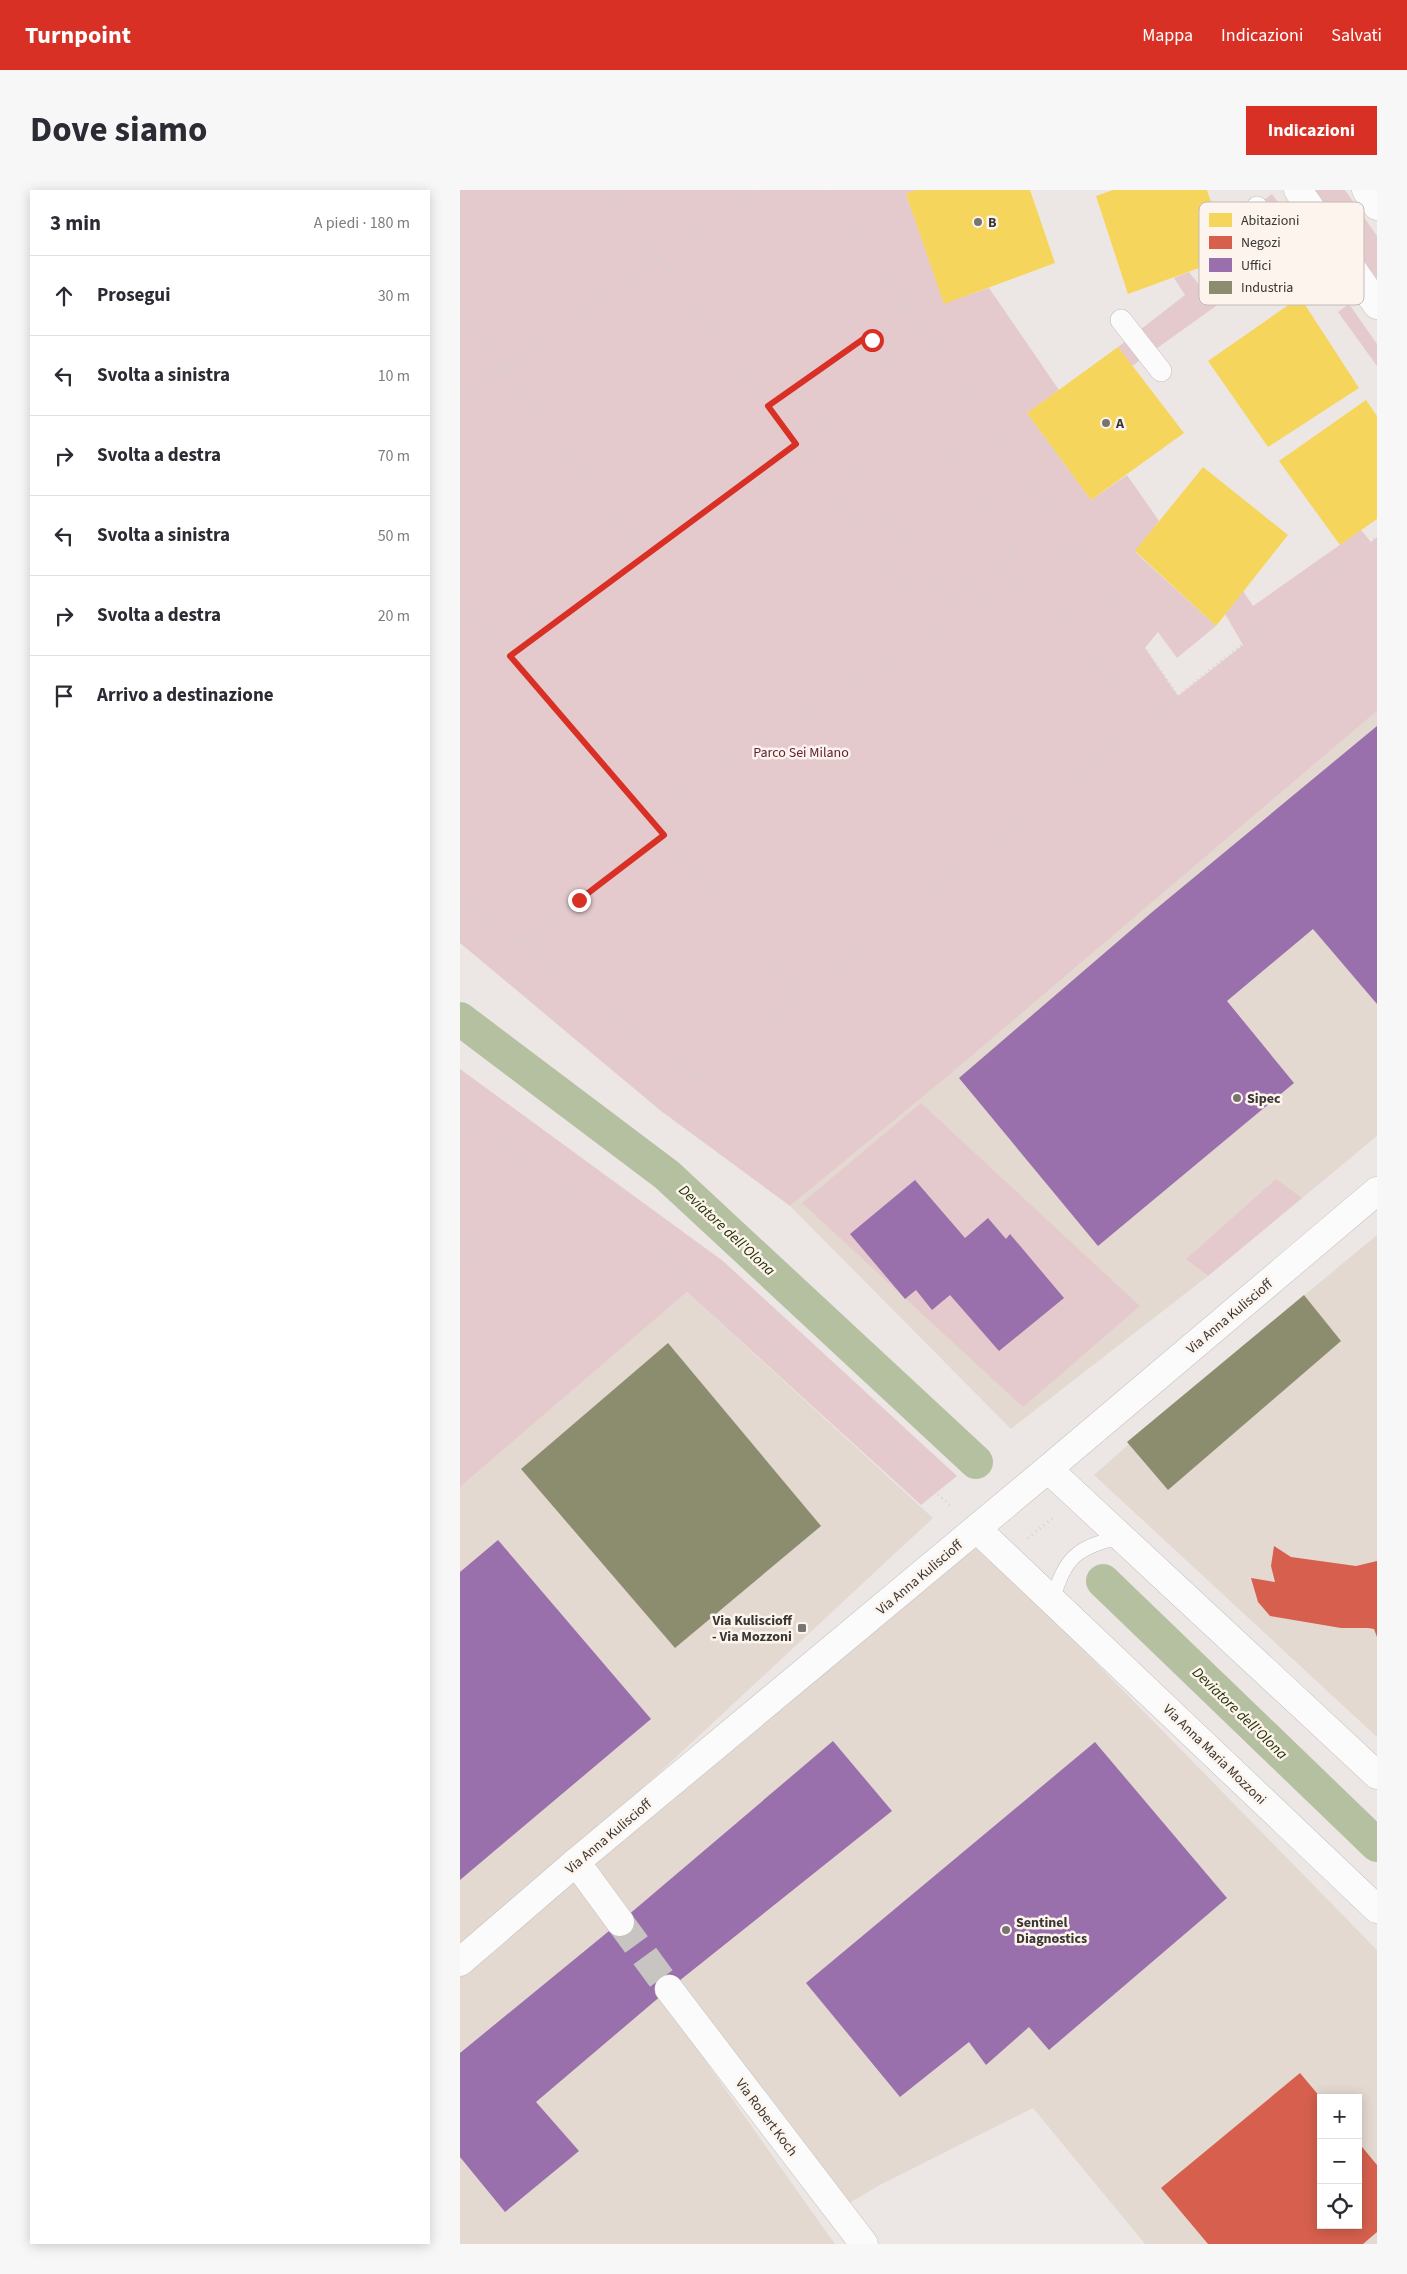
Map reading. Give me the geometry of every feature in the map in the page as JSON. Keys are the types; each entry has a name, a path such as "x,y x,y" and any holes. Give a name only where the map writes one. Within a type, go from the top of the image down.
{"street":[{"path":"1298,190 1306,202"},
{"path":"1366,190 1377,206"},
{"path":"1364,287 1377,306"},
{"path":"1127,327 1155,363"},
{"name":"Via Anna Kuliscioff","path":"460,1962 576,1862 1048,1469 1377,1191"},
{"path":"1048,1469 1377,1775"},
{"name":"Via Anna Maria Mozzoni","path":"976,1529 1054,1600 1377,1909"},
{"path":"576,1862 620,1922"},
{"name":"Via Robert Koch","path":"669,1989 864,2244"}],"lane":[{"path":"1054,1600 1060,1576 1070,1561 1084,1549 1100,1541 1120,1536"}],"path":[{"path":"607,190 937,632"},
{"path":"460,398 756,190"},
{"path":"828,190 1178,696"},
{"path":"768,406 908,306"},
{"path":"460,308 645,556"},
{"path":"796,386 946,599 1018,554 869,335"},
{"path":"510,656 796,444"},
{"path":"736,457 767,502"},
{"path":"460,895 696,1079 1377,537"},
{"path":"644,812 1075,547"},
{"path":"1033,573 1125,701"},
{"path":"460,599 802,996"},
{"path":"534,608 548,627"},
{"path":"522,944 664,835"},
{"path":"579,900 594,922"},
{"path":"460,1117 715,1295 952,1506"},
{"path":"460,1232 482,1247 460,1265"},
{"path":"1025,1540 1055,1516"}],"shaded area":[{"path":"1377,711 1377,1136 1208,1276 1011,1429 790,1206 954,1071"},
{"path":"1377,1235 1377,1737 1094,1475 1129,1444 1127,1442"},
{"path":"687,1292 933,1518 570,1856 460,1950 460,1487"},
{"path":"976,1540 1377,1950 1377,2244 1145,2244 1033,2108 880,2185 846,2205 587,1865"},
{"path":"575,1876 835,2244 460,2244 460,1973"}],"green space":[{"name":"Parco Sei Milano","path":"460,190 916,190 906,194 944,303 989,288 1059,390 1027,413 1091,500 1127,475 1159,521 1135,552 1216,626 1177,658 1158,632 1145,648 1178,696 1243,645 1225,614 1243,591 1253,606 1361,530 1371,542 1377,537 1377,711 954,1071 790,1206 661,1111 460,943"},
{"path":"1315,190 1345,190 1353,202 1323,202"},
{"path":"1272,194 1278,202 1261,202"},
{"path":"1364,217 1377,236 1377,279 1364,260"},
{"path":"1189,272 1199,285 1199,305 1216,306 1132,366 1118,347 1185,295 1174,278"},
{"path":"1350,305 1377,344 1377,366 1338,312"},
{"path":"460,1069 723,1261 957,1476 921,1505 687,1292 460,1487"},
{"path":"921,1103 1140,1306 1023,1407 802,1203"},
{"path":"1276,1179 1302,1198 1208,1276 1186,1259"}],"building: Abitazioni":[{"name":"B","path":"916,190 1030,190 1055,263 944,304 906,194"},
{"path":"1113,190 1207,190 1211,202 1199,202 1199,268 1128,294 1096,196"},
{"path":"1288,305 1305,305 1359,388 1268,447 1208,361"},
{"name":"A","path":"1118,347 1184,433 1091,500 1027,413"},
{"path":"1366,400 1377,416 1377,519 1340,545 1279,461"},
{"path":"1203,467 1288,535 1216,626 1135,551"}],"building: Negozi":[{"path":"1274,1546 1291,1557 1356,1566 1377,1561 1377,1637 1374,1629 1341,1628 1270,1616 1258,1602 1251,1578 1275,1582 1271,1566"},
{"path":"1300,2073 1318,2094 1317,2229 1362,2229 1362,2147 1377,2165 1377,2232 1363,2244 1208,2244 1161,2188"}],"building: Uffici":[{"path":"1377,726 1377,1004 1313,929 1227,1001 1294,1083 1098,1246 959,1078 1151,913"},
{"path":"915,1180 965,1238 988,1218 1006,1239 1010,1234 1064,1298 999,1351 950,1295 932,1310 916,1290 905,1299 850,1234"},
{"path":"498,1540 651,1719 460,1880 460,1572"},
{"path":"833,1741 892,1811 669,1989 536,2102 579,2151 505,2212 460,2157 460,2053 620,1922"},
{"path":"1095,1742 1227,1898 1049,2050 1029,2027 986,2065 969,2042 900,2097 806,1983"}],"building: Industria":[{"path":"1304,1295 1341,1341 1168,1490 1127,1442"},
{"path":"668,1343 821,1526 675,1648 521,1469"}],"waterway":[{"name":"Deviatore dell'Olona","path":"460,1019 667,1175 976,1462"},
{"name":"Deviatore dell'Olona","path":"1103,1581 1377,1845"}],"tunnel":[{"path":"620,1922 669,1989"}],"place":[{"name":"B","path":"978,222"},
{"name":"A","path":"1106,423"},
{"name":"Sipec","path":"1237,1098"},
{"name":"Via Kuliscioff - Via Mozzoni","path":"802,1628"},
{"name":"Sentinel Diagnostics","path":"1006,1930"}],"route":[{"path":"579,900 664,835 510,656 796,444 768,406 869,335 872,340"}]}
